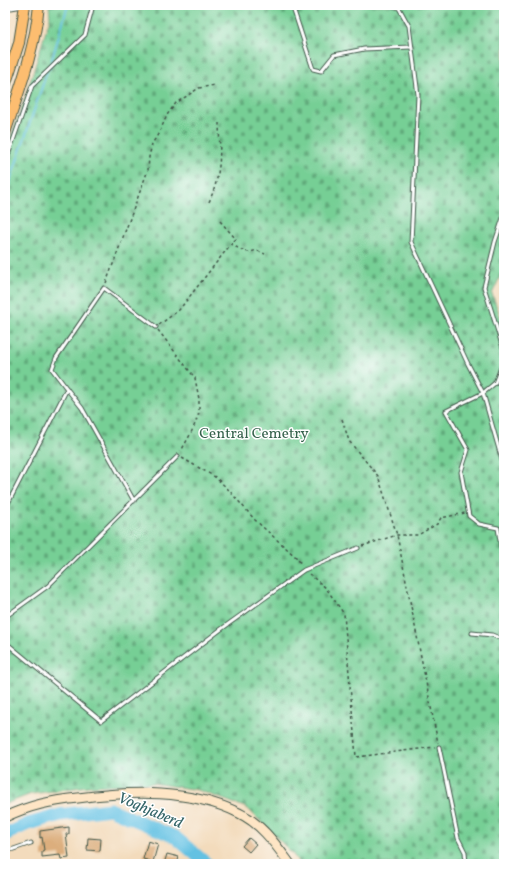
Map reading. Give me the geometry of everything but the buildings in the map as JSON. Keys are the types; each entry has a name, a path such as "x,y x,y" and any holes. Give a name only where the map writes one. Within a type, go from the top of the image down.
{"main road":[{"path":"5,133 35,39 39,5"},
{"path":"5,86 19,43 25,6"},
{"path":"5,817 14,812 45,802 93,796 154,793 189,797 216,804 240,813 269,835 290,864"}],"lane":[{"path":"5,164 32,86 85,34 93,5"},
{"path":"292,5 313,69 321,71 334,55 364,49 411,47"},
{"path":"390,5 399,8 408,26 418,95 411,242 483,393 504,467"},
{"path":"5,9 25,6"},
{"path":"504,215 495,242 484,287 504,351"},
{"path":"134,501 82,408 52,369 56,358 104,288 156,327"},
{"path":"504,360 495,383 483,393 446,411 468,450 461,472 469,516 479,524 498,528 504,560"},
{"path":"5,509 67,389"},
{"path":"5,618 48,586 178,456"},
{"path":"5,642 102,721 220,630 304,570 358,548"},
{"path":"472,633 492,635 504,640"},
{"path":"439,747 458,838 465,852 466,864"},
{"path":"5,852 31,843"}],"path":[{"path":"104,288 148,170 152,144 167,115 176,103 199,88 215,85"},
{"path":"209,202 218,178 220,156 219,124"},
{"path":"220,221 236,239 179,310 156,327 195,378 200,399 199,413 195,424 178,456 215,477 227,488 255,520 296,557 304,570 326,588 344,614 356,757 439,747 397,536 378,476 349,441 342,419"},
{"path":"231,244 246,252 251,253 256,250 265,254"},
{"path":"358,548 397,536 418,535 438,524 441,518 468,512"}],"green space":[{"name":"Central Cemetry","path":"49,5 504,5 504,268 492,294 504,327 504,864 300,864 292,853 247,808 198,790 153,783 88,786 31,794 5,804 5,153 23,105 50,18"}],"waterway":[{"path":"49,69 68,5"},
{"path":"5,196 47,72"},
{"name":"Voghjaberd","path":"5,835 28,824 60,815 110,809 175,837 207,864"}]}
